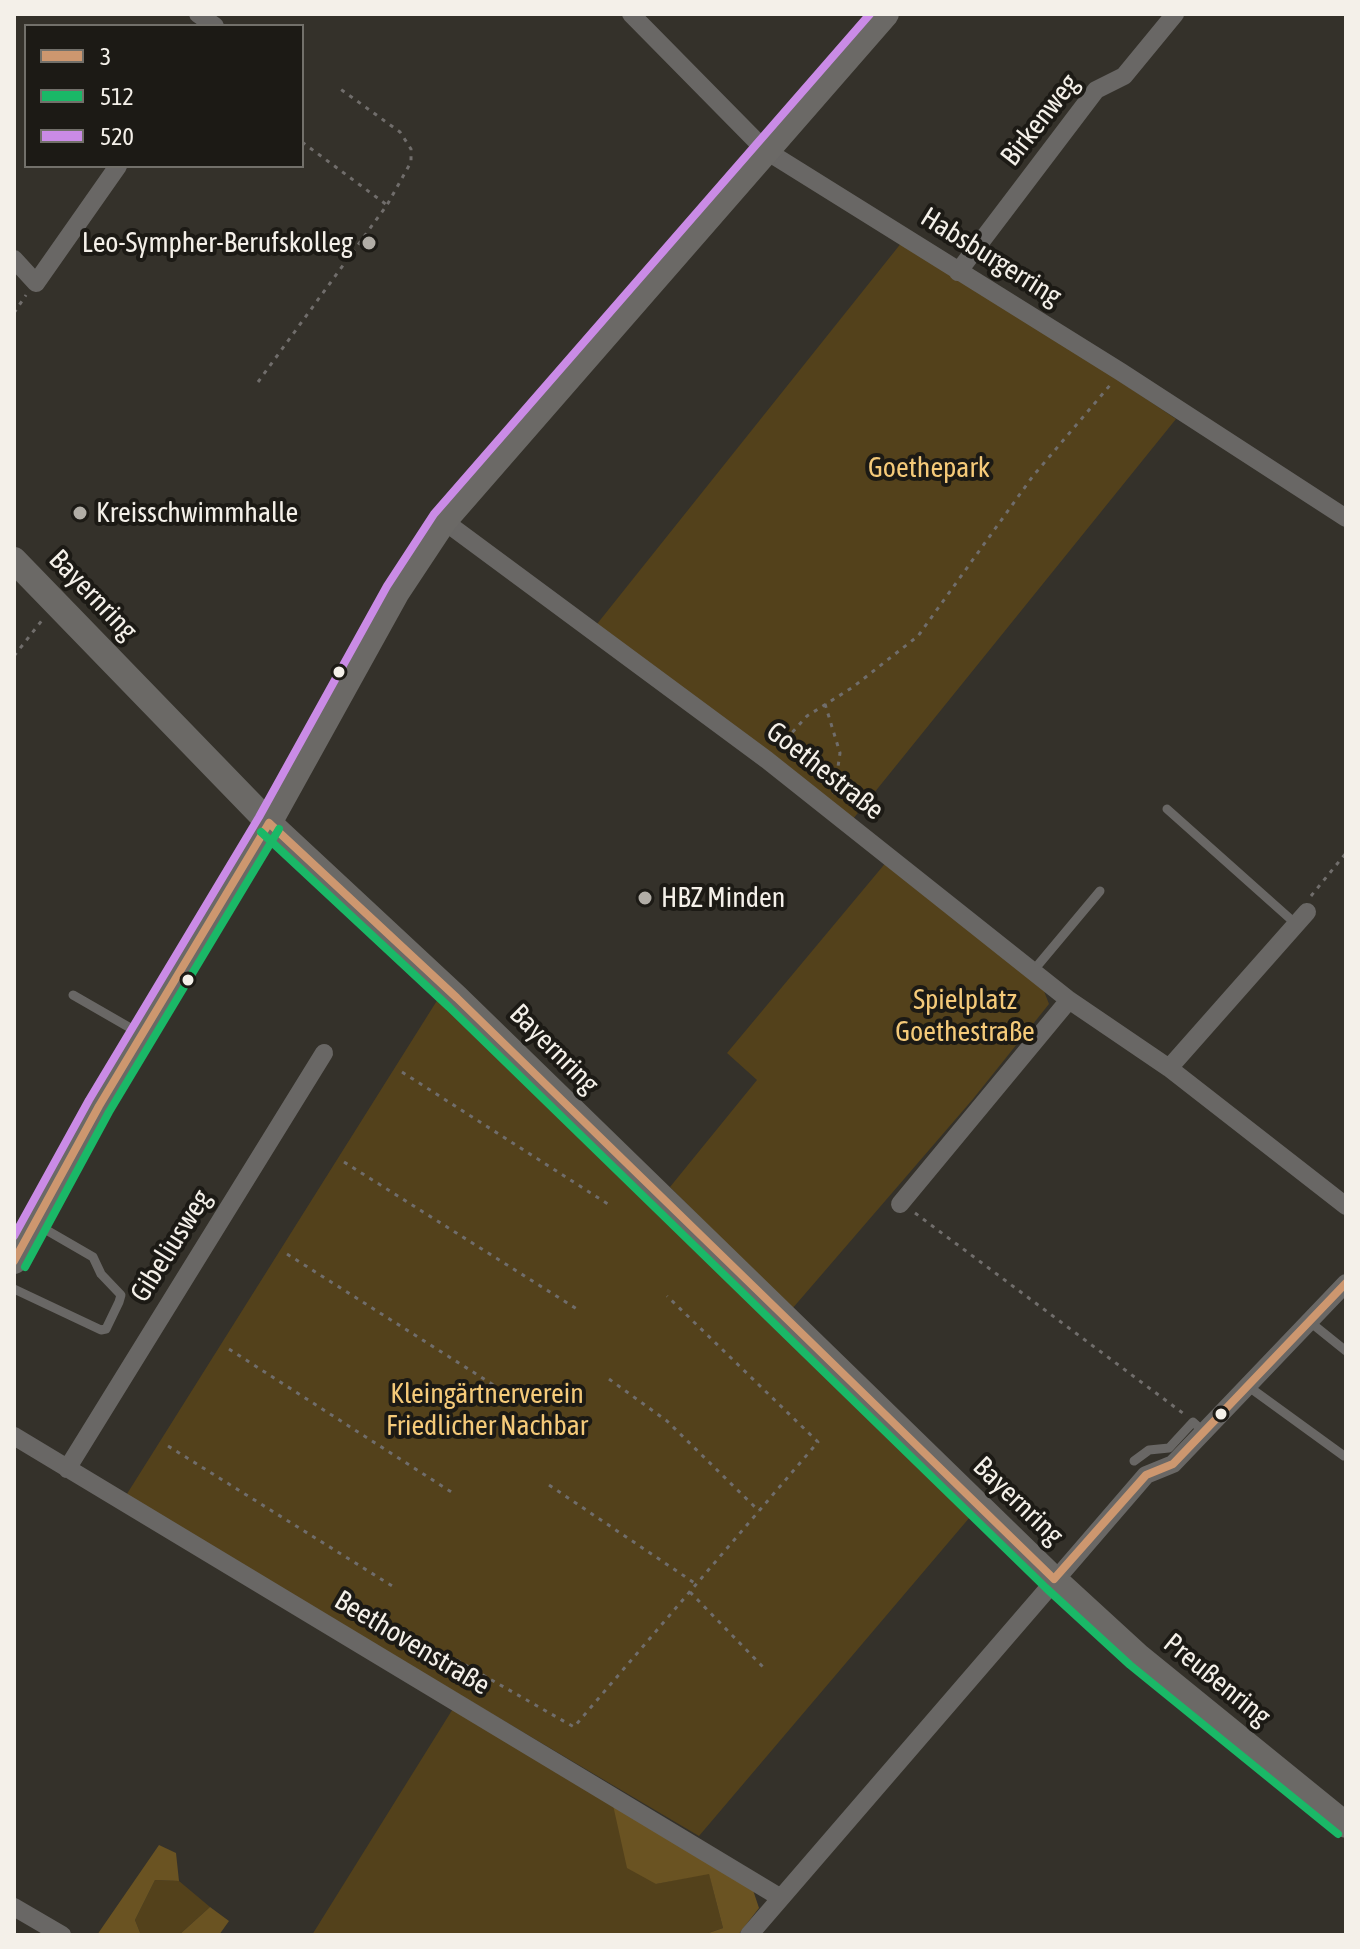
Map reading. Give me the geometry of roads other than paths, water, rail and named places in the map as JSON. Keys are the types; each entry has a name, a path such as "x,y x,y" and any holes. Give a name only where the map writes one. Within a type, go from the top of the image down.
{"street":[{"name":"Habsburgerring","path":"631,14 765,150 1121,372 1346,518"},
{"path":"14,1261 142,1035 269,823 397,592 444,521 886,14"},
{"name":"Birkenweg","path":"958,272 1096,90 1124,76 1175,14"},
{"path":"14,259 36,283 117,168"},
{"name":"Goethestraße","path":"444,521 767,760 1069,1000 1169,1068 1346,1206"},
{"name":"Bayernring","path":"14,560 269,823 457,998 1054,1579"},
{"path":"1169,1068 1301,918"},
{"path":"900,1204 1069,1000"},
{"name":"Gibeliusweg","path":"67,1469 324,1053"},
{"path":"749,1935 1146,1475 1173,1464 1198,1426 1249,1387 1346,1283"},
{"name":"Beethovenstraße","path":"14,1436 781,1898"},
{"name":"Preußenring","path":"1054,1579 1138,1656 1346,1825"},
{"path":"14,1907 62,1935"}],"lane":[{"path":"1167,809 1301,918"},
{"path":"1033,971 1100,891"},
{"path":"73,995 142,1035"},
{"path":"14,1289 101,1330 106,1329 119,1302 121,1295 101,1274 93,1257 34,1223"},
{"path":"1310,1322 1346,1351"},
{"path":"1249,1387 1344,1456"},
{"path":"1134,1461 1149,1450 1169,1448 1198,1426"}],"place":[{"name":"Leo-Sympher-Berufskolleg","path":"369,243"},
{"name":"Kreisschwimmhalle","path":"80,513"},
{"name":"HBZ Minden","path":"645,898"}],"park label":[{"name":"Goethepark","path":"929,468"},
{"name":"Spielplatz Goethestraße","path":"965,1016"},
{"name":"Kleingärtnerverein Friedlicher Nachbar","path":"487,1410"}]}
